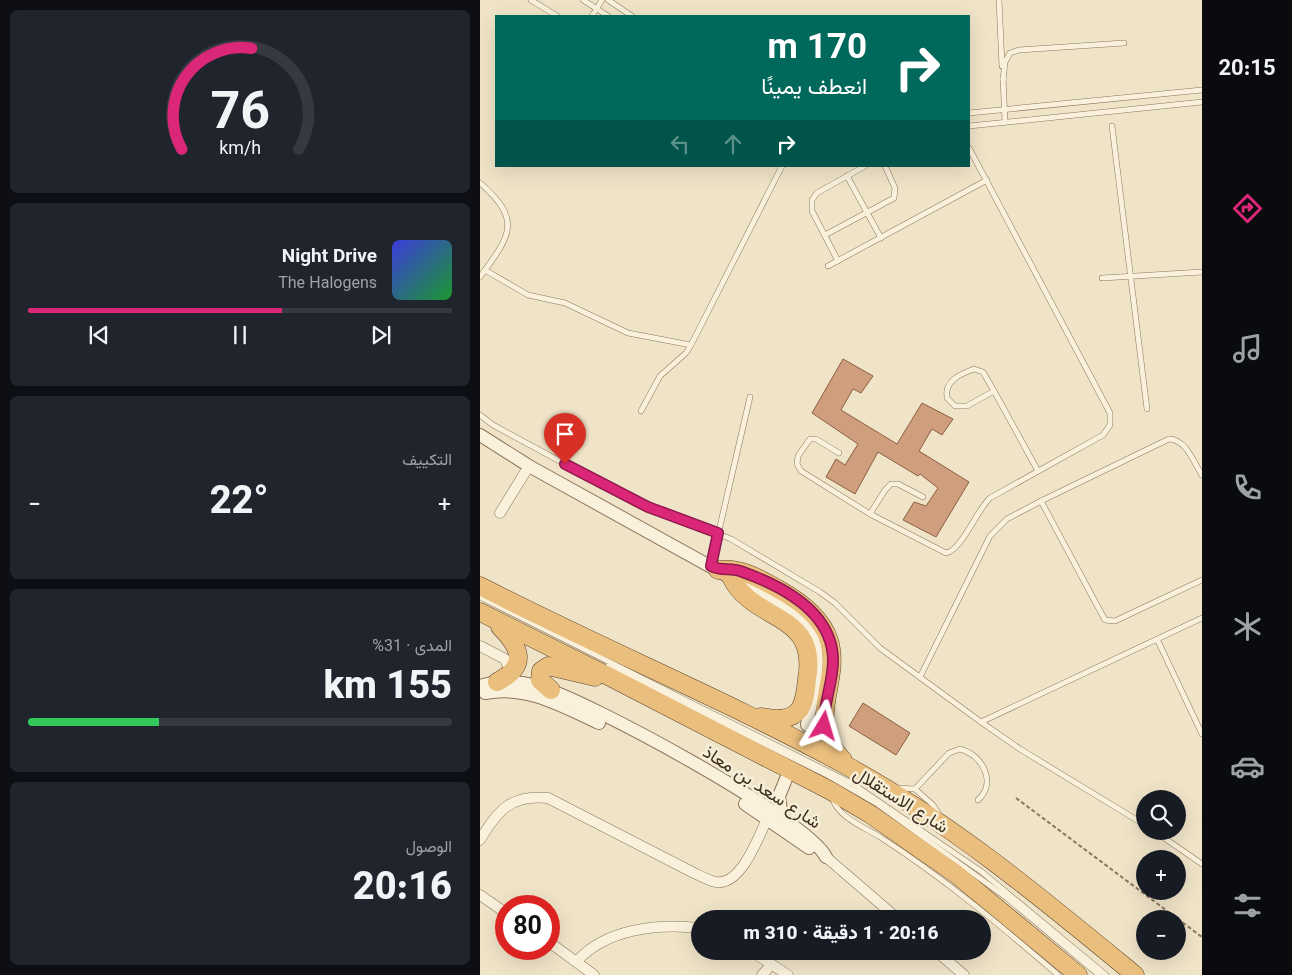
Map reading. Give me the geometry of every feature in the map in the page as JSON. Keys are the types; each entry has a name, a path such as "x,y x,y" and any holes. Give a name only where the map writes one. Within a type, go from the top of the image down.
{"highway":[{"path":"720,571 747,598 795,628 804,640 809,654 809,669 803,703 795,714 782,719 750,715"},
{"path":"720,571 742,572 769,585 805,605 819,620 829,638 833,658 824,720 825,733 833,751 851,768"},
{"name":"شارع الاستقلال","path":"480,586 750,715 851,768 944,826 1027,885 1134,975"},
{"path":"485,615 512,639 517,648 518,659 496,681"},
{"name":"شارع الاستقلال","path":"485,615 831,791 924,849 1078,975"},
{"path":"551,690 540,680 541,672 548,666 585,676 610,677"}],"street":[{"path":"480,435 529,466 798,615 811,629 818,657 807,725"},
{"path":"500,513 529,466"},
{"path":"480,646 502,656 508,662 496,681"},
{"path":"502,656 517,648"},
{"name":"شارع سعد بن معاذ","path":"496,681 520,682 551,690 754,800 818,845 826,857"},
{"name":"شارع سعد بن معاذ","path":"480,694 509,691 539,696 663,750 812,850 826,857"},
{"path":"782,818 778,802 780,791 786,779"},
{"path":"754,800 765,800 780,791"},
{"path":"480,840 494,816 506,806 527,798 548,798 694,873 717,882 727,881 741,870 767,819"},
{"path":"826,857 888,910"},
{"path":"480,895 495,905"},
{"path":"577,961 593,946 635,931 675,926 691,927"},
{"path":"560,949 594,975"},
{"path":"765,960 788,975"},
{"path":"946,960 964,975"},
{"path":"762,975 771,964"}],"lane":[{"path":"531,0 555,15"},
{"path":"583,0 606,15"},
{"path":"593,15 602,0"},
{"path":"608,0 630,15"},
{"path":"999,0 1005,122"},
{"path":"1003,80 1005,62 1010,53 1019,50 1124,42"},
{"path":"970,113 1202,90"},
{"path":"1176,92 1177,104"},
{"path":"970,126 1202,102"},
{"path":"1112,126 1147,409"},
{"path":"839,452 816,439 810,439 798,456 797,464 802,471 870,514 939,551 950,552 956,548 979,509 990,498 1103,435 1110,425 1111,417 970,150"},
{"path":"641,411 660,376 686,353 691,345 781,167"},
{"path":"838,261 811,208 812,200 817,194 863,167"},
{"path":"825,236 891,200 895,195 895,188 885,167"},
{"path":"847,176 881,238"},
{"path":"828,266 987,180"},
{"path":"480,184 500,202 507,222 504,242 480,277"},
{"path":"485,270 528,296 565,303 628,333 691,345"},
{"path":"1102,278 1202,272"},
{"path":"994,391 963,407 952,404 946,394 949,383 974,369 983,372 994,391 1038,471"},
{"path":"720,571 718,533 750,397"},
{"path":"480,415 493,425 630,499 718,533 820,592 880,648 981,722 1020,749 1136,820"},
{"path":"920,677 990,536 1008,519 1169,439 1177,440 1183,444 1202,476"},
{"path":"870,514 884,490 891,484 898,484 923,498"},
{"path":"1041,501 1105,620 1115,621 1202,580"},
{"path":"480,597 854,784 982,872 1106,975"},
{"path":"480,603 860,794 900,819 1008,898 1100,975"},
{"path":"981,722 1202,618"},
{"path":"1157,639 1202,734"},
{"path":"914,789 948,753 960,749 969,753 986,772 987,788 978,800"},
{"path":"888,791 898,788 914,789 932,805 944,826"},
{"path":"831,791 835,805 843,813 917,860 968,899 1058,975"},
{"path":"1167,840 1202,864"}],"path":[{"path":"1016,798 1202,936"}],"building":[{"path":"843,359 873,376 861,393 853,389 841,410 897,444 922,403 953,419 942,435 932,429 919,451 969,482 936,537 903,520 914,502 926,506 938,488 920,474 918,476 878,452 855,494 826,477 836,459 845,465 858,444 812,413"},
{"path":"863,703 910,733 896,755 849,726"}],"route":[{"path":"565,464 648,507 718,533 711,566 718,570 736,570 756,578 805,605 812,612 825,629 832,648 833,668 824,726"}]}
